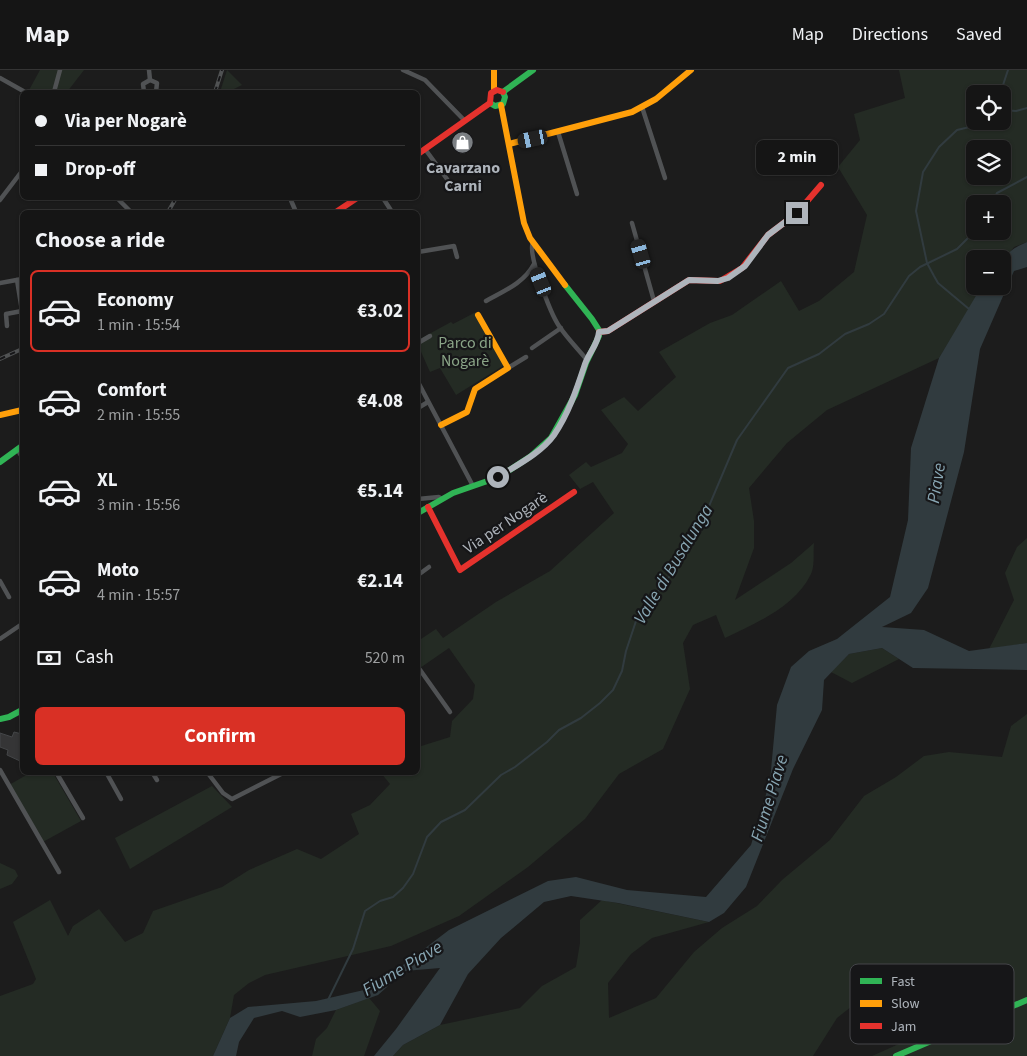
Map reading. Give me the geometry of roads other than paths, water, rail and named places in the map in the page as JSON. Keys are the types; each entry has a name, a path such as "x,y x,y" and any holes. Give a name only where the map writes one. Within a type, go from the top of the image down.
{"street":[{"path":"55,90 60,70"},
{"path":"149,70 150,80"},
{"path":"404,70 425,80 465,121"},
{"path":"490,103 489,96 494,90 494,70"},
{"path":"494,90 503,92 533,70"},
{"path":"509,144 622,116 656,99 690,70"},
{"path":"0,78 21,90"},
{"path":"144,90 143,84 150,80"},
{"path":"150,80 156,84 156,90"},
{"path":"503,92 505,99 501,106 524,223 546,262 592,319 599,334"},
{"path":"420,153 490,103"},
{"path":"490,103 495,106 501,106"},
{"path":"642,107 665,178"},
{"path":"558,132 577,194"},
{"path":"425,149 455,190"},
{"path":"0,200 20,174"},
{"path":"420,512 442,499 498,477 531,456 552,436 575,395 587,360 599,334 608,331 689,280 720,281 742,268 768,235 797,213 821,185"},
{"path":"120,200 129,210"},
{"path":"339,210 354,200"},
{"path":"632,223 654,301"},
{"path":"533,242 531,248 534,264 561,328 587,360"},
{"path":"420,252 454,246 456,257"},
{"path":"486,301 523,280 534,264"},
{"path":"0,283 20,279"},
{"path":"17,280 20,299"},
{"path":"8,326 6,314 20,311"},
{"path":"478,315 508,368"},
{"path":"532,348 561,328"},
{"path":"420,341 430,336"},
{"path":"441,425 466,412 475,389 526,357"},
{"path":"420,386 473,486"},
{"path":"420,407 428,402"},
{"path":"0,415 20,410"},
{"path":"0,462 20,448"},
{"name":"Via per Nogarè","path":"428,507 460,570 574,492"},
{"path":"420,499 439,497 442,499"},
{"path":"420,574 429,567"},
{"path":"0,581 8,597"},
{"path":"0,639 20,625"},
{"path":"420,670 450,712"},
{"path":"0,719 20,714"},
{"path":"0,770 60,872"},
{"path":"58,775 83,818"},
{"path":"108,775 121,800"},
{"path":"154,775 157,780"},
{"path":"209,775 223,793 232,799 279,775"},
{"path":"1014,1006 1027,1000"},
{"path":"896,1056 924,1044"}],"water":[{"path":"1027,242 1027,267 1014,271 1011,278 1011,251"},
{"path":"976,295 1004,295 980,349 964,452 928,588 911,613 882,627 924,630 969,651 1027,643 1027,670 913,668 882,648 849,654 824,680 822,710 793,769 746,887 724,913 709,922 618,903 571,896 544,902 501,938 468,974 440,1025 403,1045 393,1056 374,1056 440,968 405,971 378,995 336,1010 300,1017 282,1011 254,1018 239,1042 236,1056 213,1056 230,1018 248,1007 316,1001 364,990 403,965 449,930 548,881 576,877 627,890 706,897 751,845 770,781 777,705 791,667 809,651 837,639 890,597 908,520 911,448 939,358"}],"waterway":[{"path":"1003,85 1008,70"},
{"path":"1011,111 1027,108"},
{"path":"966,128 957,130 939,147 923,172 916,211 927,263 934,276 938,283 969,309"},
{"name":"Valle di Busalunga","path":"996,195 1027,177"},
{"name":"Valle di Busalunga","path":"328,1000 353,949 365,911 380,901 393,897 403,888 413,874 427,837 441,822 465,810 501,775 515,767 559,730 581,718 613,690 622,671 626,651 636,621 669,577 701,525 737,440 788,368 819,354 845,334 869,324 884,314 909,276 920,267 957,249 966,240"}],"railway":[{"path":"216,90 222,70"},
{"path":"169,210 175,200"},
{"path":"0,359 20,350"}],"place":[{"name":"Cavarzano Carni","path":"463,143"}],"park label":[{"name":"Parco di Nogarè","path":"465,351"}],"water label":[{"name":"Piave","path":"936,483"},
{"name":"Fiume Piave","path":"769,798"},
{"name":"Fiume Piave","path":"402,968"}]}
